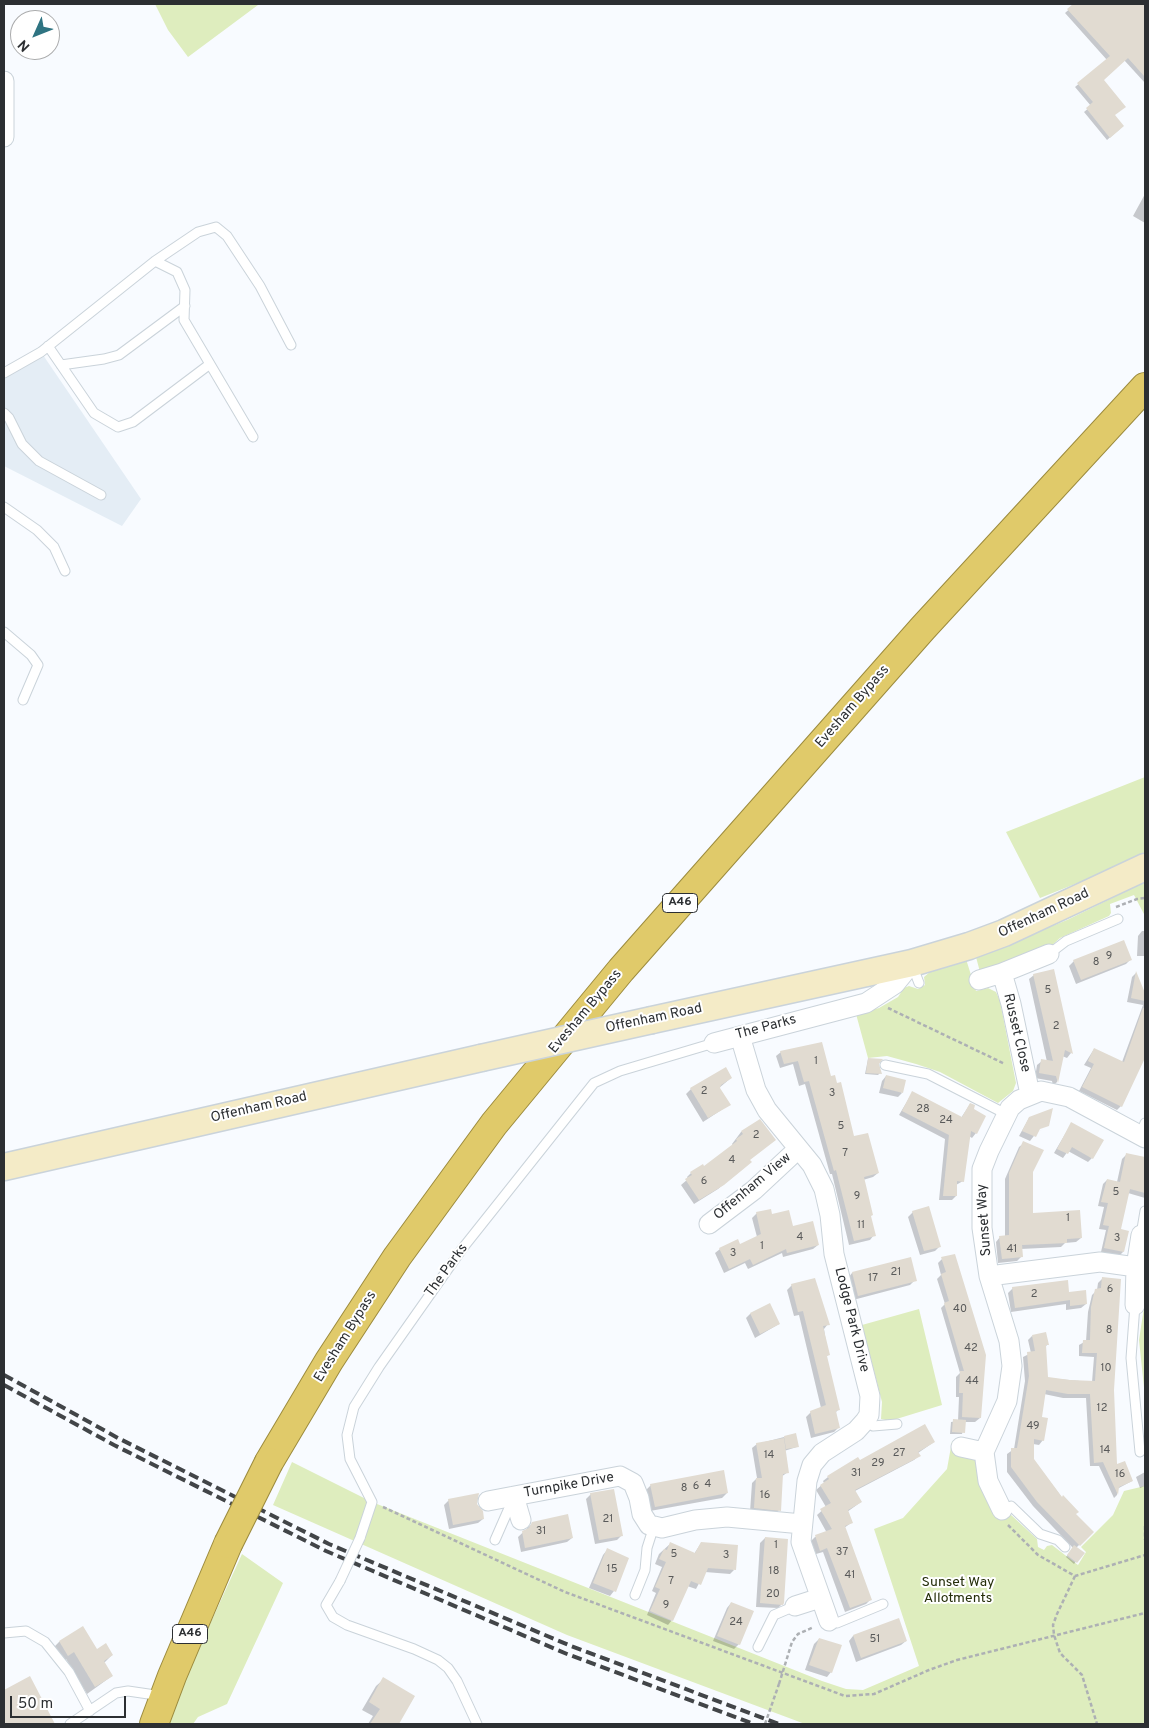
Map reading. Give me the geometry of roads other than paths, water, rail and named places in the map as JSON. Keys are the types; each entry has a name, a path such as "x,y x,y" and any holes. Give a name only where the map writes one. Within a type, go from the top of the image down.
{"highway":[{"name":"Evesham Bypass","path":"154,1724 228,1544 269,1462 330,1360 397,1257 494,1124 620,970 930,620 1145,387"}],"main road":[{"name":"Offenham Road","path":"4,1167 652,1020 915,973 969,946 1004,933 1145,866"}],"street":[{"path":"4,81 6,111 4,137"},
{"name":"Russet Close","path":"979,980 1002,973 1048,954"},
{"name":"The Parks","path":"714,1042 871,1000 915,973"},
{"name":"Russet Close","path":"1002,973 1011,1004 1030,1094"},
{"name":"Lodge Park Drive","path":"740,1036 756,1090 767,1110 812,1165 824,1189 830,1215 834,1254 870,1396 869,1414 865,1421"},
{"path":"1030,1094 1041,1091 1052,1092 1143,1132"},
{"name":"Sunset Way","path":"984,1452 1006,1401 1012,1366 1009,1341 989,1276 982,1228 982,1169 1006,1114 1019,1100 1030,1094"},
{"name":"Offenham View","path":"709,1224 754,1190 798,1149"},
{"path":"1135,1306 1136,1268 1141,1235"},
{"path":"989,1276 1100,1262 1136,1268"},
{"path":"829,1621 801,1542 807,1481 812,1465 822,1453 856,1431 865,1421"},
{"path":"961,1447 984,1452 988,1481 1002,1510"},
{"name":"Turnpike Drive","path":"488,1501 620,1476 633,1483 639,1498 642,1514 649,1525 654,1526"},
{"name":"Turnpike Drive","path":"514,1496 520,1520"},
{"path":"654,1526 662,1528 695,1520 727,1517 802,1524"},
{"path":"795,1606 820,1598"}],"lane":[{"path":"4,373 48,346 155,261 198,232 216,227 227,236 260,286 291,345"},
{"path":"155,261 177,272 185,290 184,320 253,438"},
{"path":"61,365 119,355 184,306"},
{"path":"48,346 94,413 118,427 133,422 210,364"},
{"path":"4,413 9,418 22,444 39,462 101,495"},
{"path":"4,507 37,530 54,547 65,571"},
{"path":"4,632 31,655 38,665 23,700"},
{"path":"1048,954 1066,941 1118,919"},
{"name":"The Parks","path":"477,1724 456,1681 448,1668 438,1660 414,1649 347,1625 333,1618 326,1605 340,1581 360,1538 372,1502 350,1459 347,1435 354,1407 379,1367 462,1249 594,1083 620,1070 714,1042"},
{"path":"884,1065 928,1074 1006,1114"},
{"path":"1141,1235 1145,1212"},
{"path":"1135,1306 1131,1358 1140,1452"},
{"path":"865,1421 873,1426 897,1424"},
{"path":"495,1540 514,1496"},
{"path":"1002,1510 1012,1506 1044,1541 1058,1540 1065,1547"},
{"path":"635,1595 645,1570 647,1548 654,1526"},
{"path":"829,1621 838,1623 883,1604"},
{"path":"758,1647 774,1615 795,1606"},
{"path":"4,1633 26,1631 45,1642 69,1672 90,1711"},
{"path":"70,1724 116,1692 128,1691 164,1697"}],"railway":[{"path":"4,1375 118,1438 329,1544 571,1646 779,1724"},
{"path":"4,1385 114,1445 326,1551 567,1654 754,1724"}],"park label":[{"name":"Sunset Way Allotments","path":"958,1592"}]}
